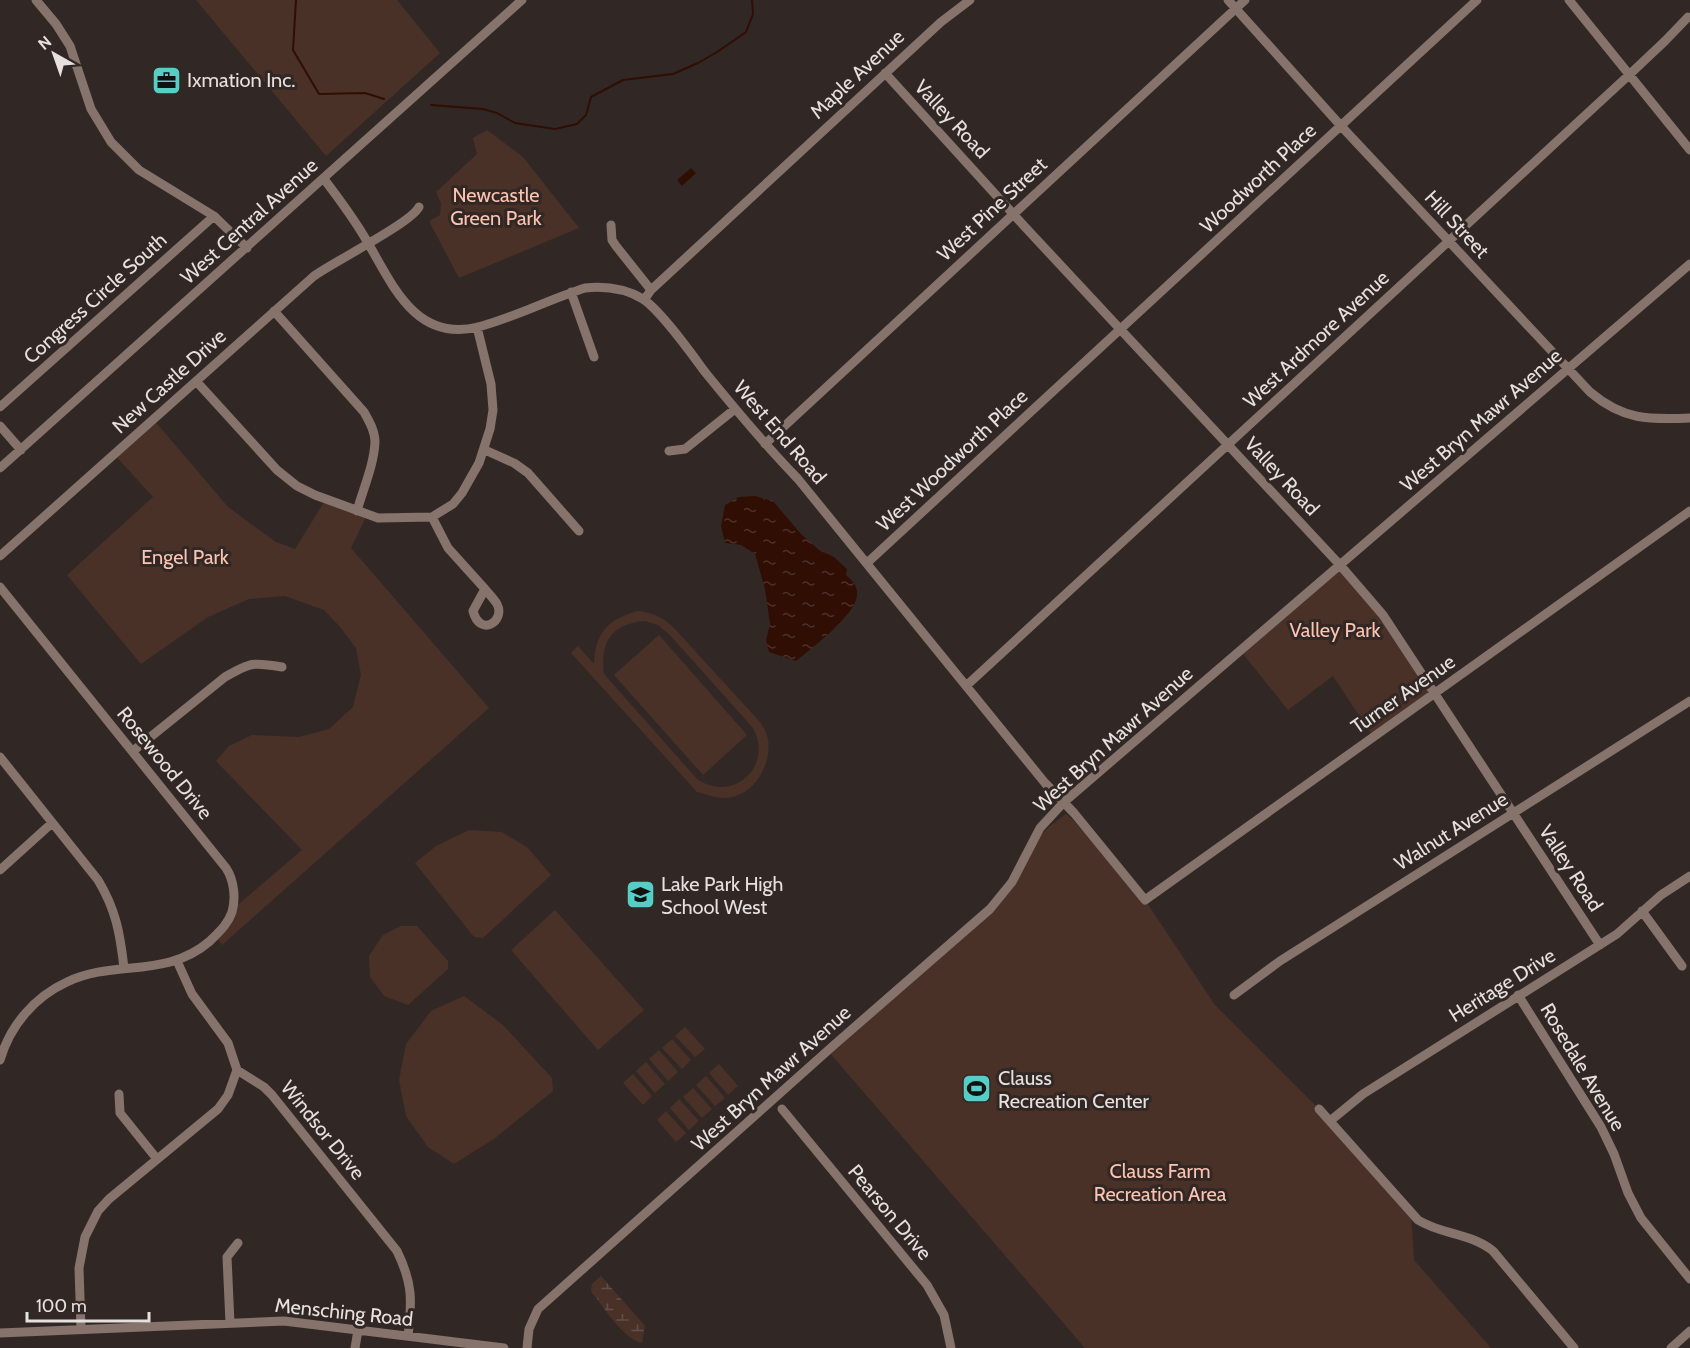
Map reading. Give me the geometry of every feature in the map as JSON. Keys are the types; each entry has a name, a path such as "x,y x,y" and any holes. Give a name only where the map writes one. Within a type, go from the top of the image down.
{"street":[{"path":"36,0 56,24 70,46 91,109 111,142 139,170 214,216 247,248"},
{"name":"West Central Avenue","path":"0,468 324,179 511,4 522,0"},
{"name":"Maple Avenue","path":"644,300 651,290 885,73 941,22 970,0"},
{"name":"Hill Street","path":"1228,0 1341,126 1598,399 1617,410 1650,420 1690,418"},
{"name":"West Pine Street","path":"765,444 1245,0"},
{"name":"Woodworth Place","path":"1062,383 1477,0"},
{"path":"1569,0 1690,150"},
{"name":"West Ardmore Avenue","path":"966,686 1629,75 1688,16"},
{"name":"Valley Road","path":"885,73 1340,565 1383,615 1600,945"},
{"name":"West End Road","path":"324,179 348,209 398,295 418,316 430,323 444,327 477,327 585,288 602,287 634,295 644,300 765,444 798,479 1045,783 1064,802 1145,900"},
{"name":"New Castle Drive","path":"0,556 321,270 408,219 419,207"},
{"name":"Congress Circle South","path":"0,407 214,216"},
{"path":"611,225 612,240 651,290"},
{"name":"West Bryn Mawr Avenue","path":"527,1348 529,1329 538,1309 990,909 1012,882 1040,828 1064,802 1690,264"},
{"path":"571,292 594,357"},
{"path":"274,311 364,412 372,425 375,442 357,511"},
{"path":"196,381 289,481 315,495 378,518 432,518 453,504 462,493 485,450 493,410 489,370 477,327"},
{"name":"West Woodworth Place","path":"867,563 1062,383"},
{"path":"669,451 685,449 735,409"},
{"path":"0,426 21,450"},
{"path":"485,450 514,463 528,473 579,531"},
{"name":"Turner Avenue","path":"1145,900 1686,514"},
{"path":"432,518 441,539 485,589"},
{"name":"Rosewood Drive","path":"0,587 226,868 232,882 233,909 229,921 220,932 196,952 177,961 82,976 50,992 19,1020 8,1038 0,1060"},
{"path":"133,752 238,669 256,662 282,668"},
{"name":"Walnut Avenue","path":"1234,995 1288,956 1690,701"},
{"path":"0,757 98,880 117,919 124,968"},
{"path":"0,870 52,823"},
{"name":"Heritage Drive","path":"1330,1121 1363,1094 1617,934 1662,895 1690,876"},
{"path":"1642,911 1682,966"},
{"path":"81,1329 79,1268 85,1237 91,1222 109,1198 218,1109 228,1095 237,1070 228,1043 192,994 177,961"},
{"name":"Rosedale Avenue","path":"1518,995 1601,1127 1614,1154 1628,1193 1641,1218 1690,1279"},
{"name":"Windsor Drive","path":"237,1070 264,1087 272,1095 397,1251 406,1272 412,1303 408,1336"},
{"path":"119,1094 120,1113 157,1159"},
{"name":"Pearson Drive","path":"782,1109 927,1285 944,1315 951,1348"},
{"path":"1319,1109 1418,1220 1437,1230 1477,1240 1493,1251 1574,1348"},
{"path":"230,1323 227,1257 238,1243"},
{"name":"Mensching Road","path":"0,1333 284,1321 504,1348"},
{"path":"355,1348 358,1330"},
{"path":"1671,1348 1690,1331"}],"green space":[{"path":"196,0 397,0 440,53 326,156"},
{"name":"Newcastle Green Park","path":"487,130 523,157 579,228 459,278 429,221 440,215 441,203 436,192 477,154 473,138"},
{"name":"Engel Park","path":"153,419 228,507 276,542 295,549 326,499 367,515 351,548 489,708 222,945 215,936 233,909 302,850 216,761 229,746 252,735 299,737 329,729 353,707 361,675 356,648 324,610 285,596 249,599 208,617 141,664 67,575 153,497 114,454"},
{"name":"Valley Park","path":"1340,565 1355,581 1435,693 1373,737 1333,676 1288,710 1240,650"},
{"path":"638,611 648,613 670,624 760,722 768,739 767,759 759,778 745,792 725,798 697,792 571,653 578,646 594,664 600,636 611,623","holes":["645,621 658,625 669,634 753,728 758,742 758,756 754,767 736,784 724,787 711,786 697,779 604,674 606,644 616,631 624,626"]},
{"path":"659,635 747,735 703,775 614,675"},
{"name":"Clauss Farm Recreation Area","path":"1066,814 1145,900 1215,1005 1319,1109 1411,1213 1414,1260 1491,1348 1085,1348 828,1051 990,909 1029,847"},
{"path":"469,830 502,832 528,848 551,875 483,938 474,937 415,863 436,846"},
{"path":"555,910 644,1010 598,1050 511,950"},
{"path":"401,926 417,926 448,961 448,969 408,1005 384,996 370,977 369,956 383,935"},
{"path":"464,996 503,1025 552,1078 553,1091 494,1139 454,1164 428,1147 406,1116 399,1080 406,1044 431,1011"},
{"path":"685,1027 705,1049 695,1057 675,1036"},
{"path":"672,1039 691,1060 682,1069 662,1048"},
{"path":"659,1050 678,1072 668,1081 649,1059"},
{"path":"646,1062 665,1084 655,1093 636,1071"},
{"path":"719,1064 738,1086 728,1095 709,1073"},
{"path":"633,1074 652,1096 643,1105 623,1083"},
{"path":"706,1076 725,1098 715,1106 696,1085"},
{"path":"693,1088 712,1109 702,1118 683,1097"},
{"path":"679,1099 699,1121 689,1130 670,1108"},
{"path":"666,1111 686,1133 676,1142 657,1120"},
{"path":"601,1276 645,1326 642,1343 621,1329 591,1291 592,1284"}],"water":[{"path":"691,168 696,173 682,186 677,180"},
{"path":"755,496 773,501 801,534 819,550 834,557 847,569 846,575 857,589 855,603 850,612 832,631 796,661 769,652 766,640 770,624 765,589 755,554 741,545 725,543 721,526 725,505 739,497"}],"waterway":[{"path":"296,0 293,50 319,94 365,93 384,99"},
{"path":"431,105 483,109 497,113 515,123 555,129 577,124 586,115 591,97 623,80 673,74 698,63 746,32 753,14 752,0"}],"place":[{"name":"Ixmation Inc.","path":"166,80"},
{"name":"Lake Park High School West","path":"640,895"},
{"name":"Clauss Recreation Center","path":"977,1089"}]}
